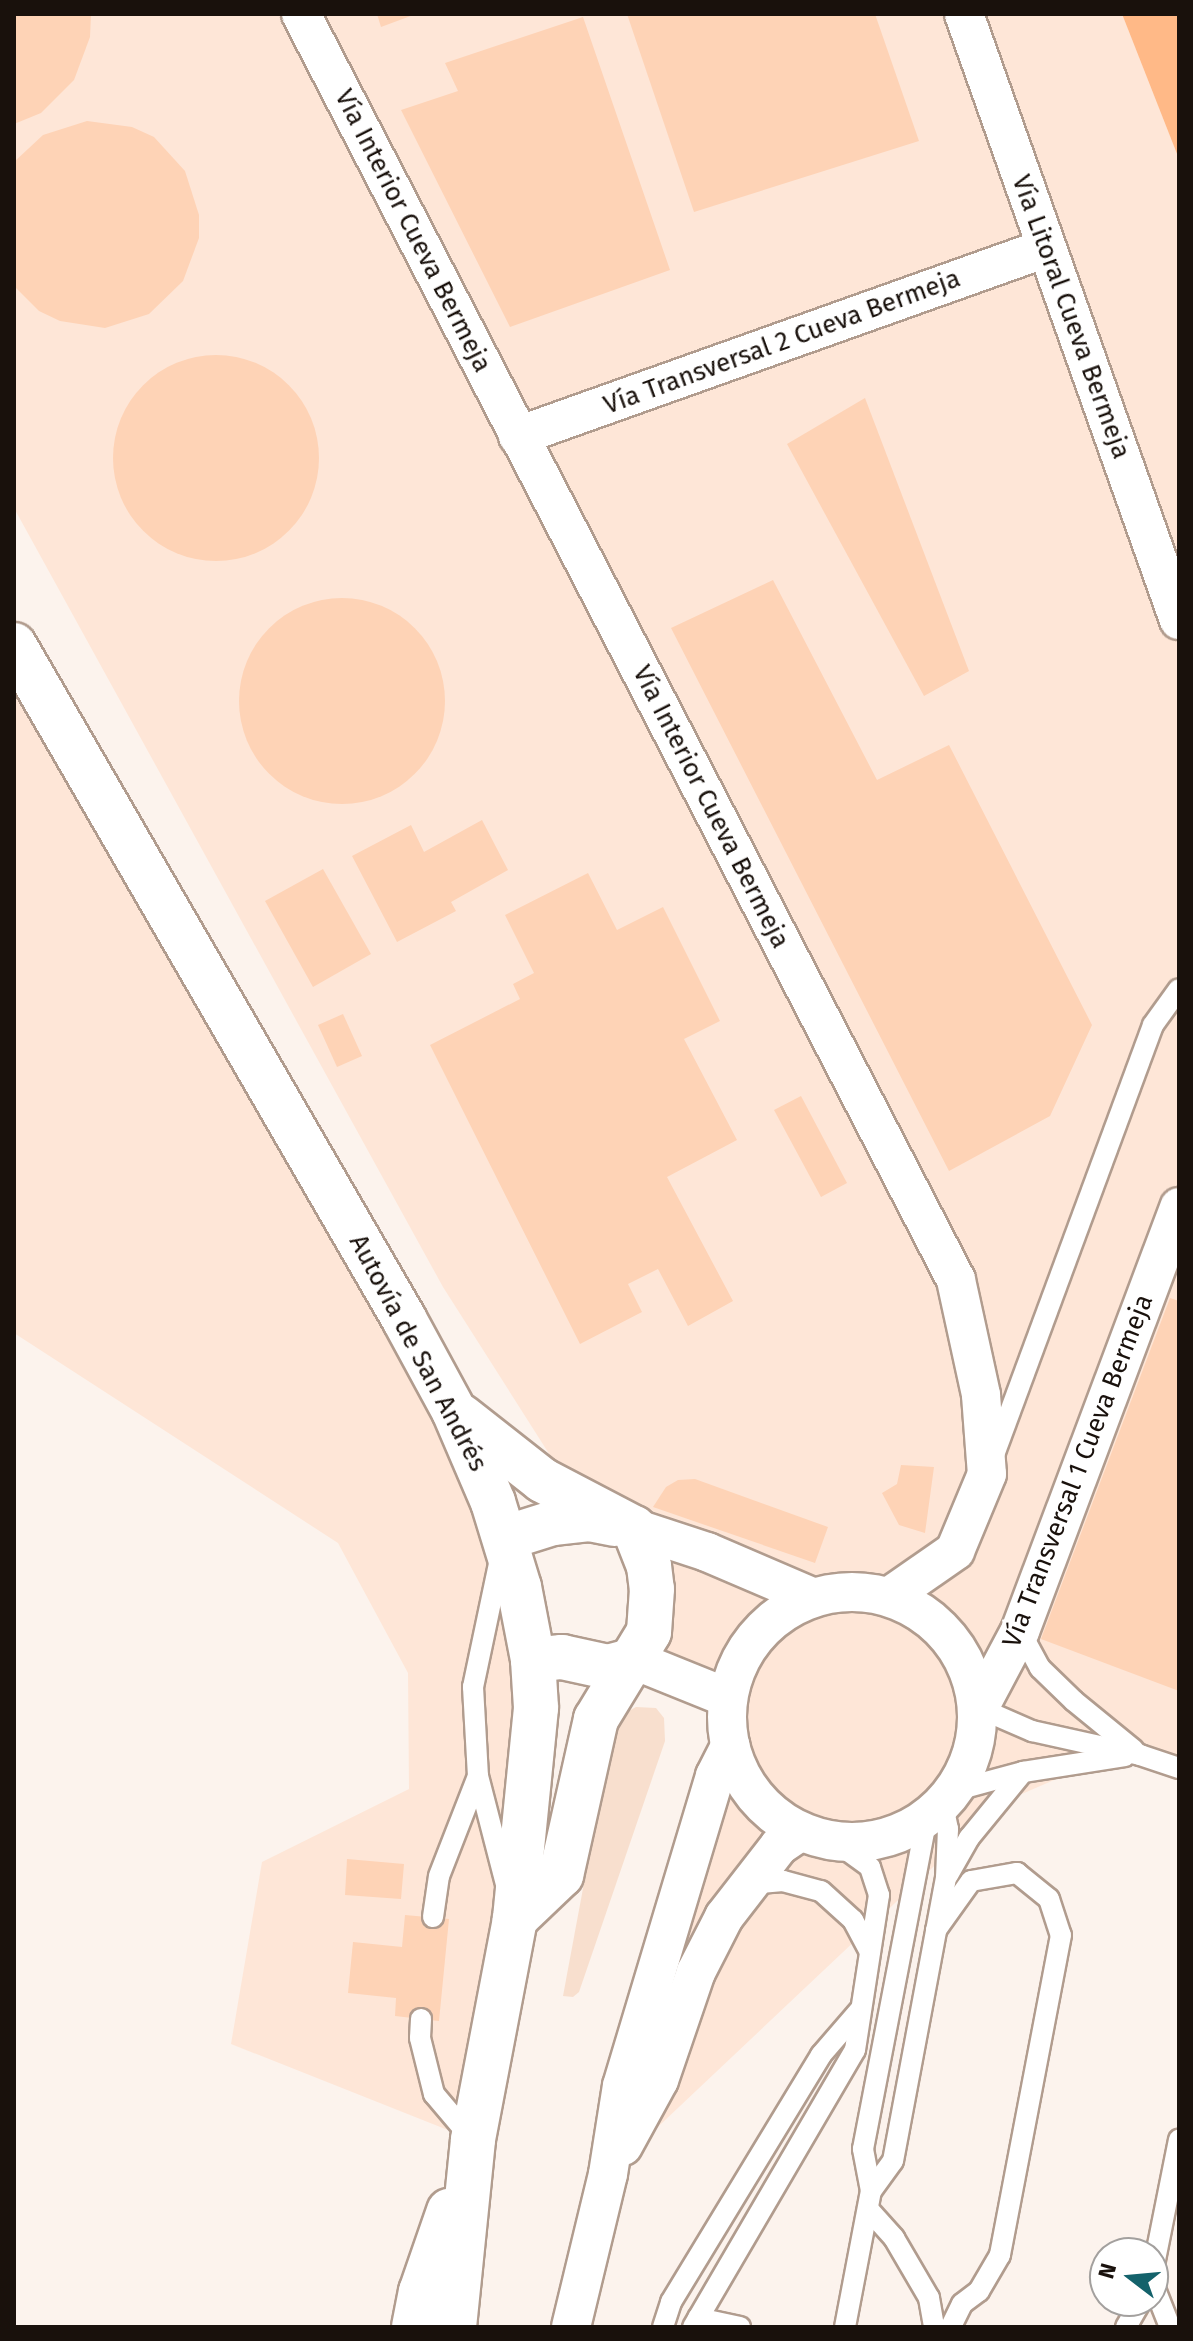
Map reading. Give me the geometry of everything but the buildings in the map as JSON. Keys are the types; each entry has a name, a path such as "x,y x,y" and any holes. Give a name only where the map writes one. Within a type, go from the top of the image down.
{"main road":[{"name":"Autovía de San Andrés","path":"14,645 404,1319 454,1411 475,1454 519,1587 533,1660 536,1708 515,1919 473,2140 454,2327"},
{"path":"454,1411 542,1480 634,1528 649,1566 652,1589 649,1632 596,1719 561,1875 515,1919"},
{"path":"505,1538 553,1523 589,1519 634,1528"},
{"path":"533,1660 562,1657 608,1667 634,1660"},
{"name":"Autovía de San Andrés","path":"414,2327 421,2292 473,2140"}],"street":[{"name":"Vía Interior Cueva Bermeja","path":"301,14 956,1280 981,1395 987,1474 955,1551 890,1596"},
{"name":"Vía Litoral Cueva Bermeja","path":"964,14 1179,620"},
{"name":"Vía Transversal 2 Cueva Bermeja","path":"518,436 1046,248"},
{"name":"Vía Transversal 1 Cueva Bermeja","path":"979,1708 1020,1631 1179,1207"},
{"path":"634,1528 707,1552 812,1597"},
{"path":"838,1591 890,1596 925,1613 952,1640 971,1674 979,1708 975,1746 962,1778 941,1804 912,1828 876,1841 837,1843 800,1832 768,1812 744,1782 730,1746 728,1698 737,1665 756,1636 782,1613 812,1597 838,1591"},
{"path":"634,1660 728,1698"},
{"path":"571,2327 608,2174 622,2086 715,1776 730,1746"},
{"path":"608,2174 659,2080 696,1972 724,1917 779,1846 800,1832"}],"lane":[{"path":"987,1474 1153,1025 1179,989"},
{"path":"505,1538 473,1687 478,1776 515,1919"},
{"path":"1020,1631 1040,1668 1074,1701 1140,1755"},
{"path":"979,1708 1032,1731 1140,1755 1179,1768"},
{"path":"941,1804 1023,1772 1140,1755"},
{"path":"946,1878 969,1838 1023,1772"},
{"path":"433,1917 439,1876 478,1776"},
{"path":"869,2200 893,2161 946,1878 948,1829 941,1804"},
{"path":"845,2327 869,2200 863,2149 941,1804"},
{"path":"731,2326 696,2323 855,2050 879,1895 870,1867 837,1843"},
{"path":"936,1930 971,1881 1017,1873 1049,1899 1061,1935 1000,2255 979,2291 962,2304 951,2327"},
{"path":"749,1884 783,1881 821,1891 853,1920 870,1952"},
{"path":"663,2327 671,2302 821,2055 860,2010"},
{"path":"421,2019 420,2038 434,2094 473,2140"},
{"path":"1160,2237 1179,2140"},
{"path":"869,2200 929,2298 934,2327"},
{"path":"929,2298 962,2304"}],"shaded area":[{"path":"14,14 1122,14 1179,159 1179,1768 1157,1761 1061,1777 1001,1803 608,2174 730,1746 728,1698 660,1669 649,1566 542,1480 553,1460 443,1287 14,508"},
{"path":"1122,14 1179,14 1179,159"},
{"path":"14,645 404,1319 533,1660 473,2140 231,2044 262,1862 409,1789 408,1673 338,1543 14,1333"},
{"path":"636,1707 656,1708 664,1718 665,1741 579,1992 573,1997 563,1996 611,1738 627,1712"}]}
